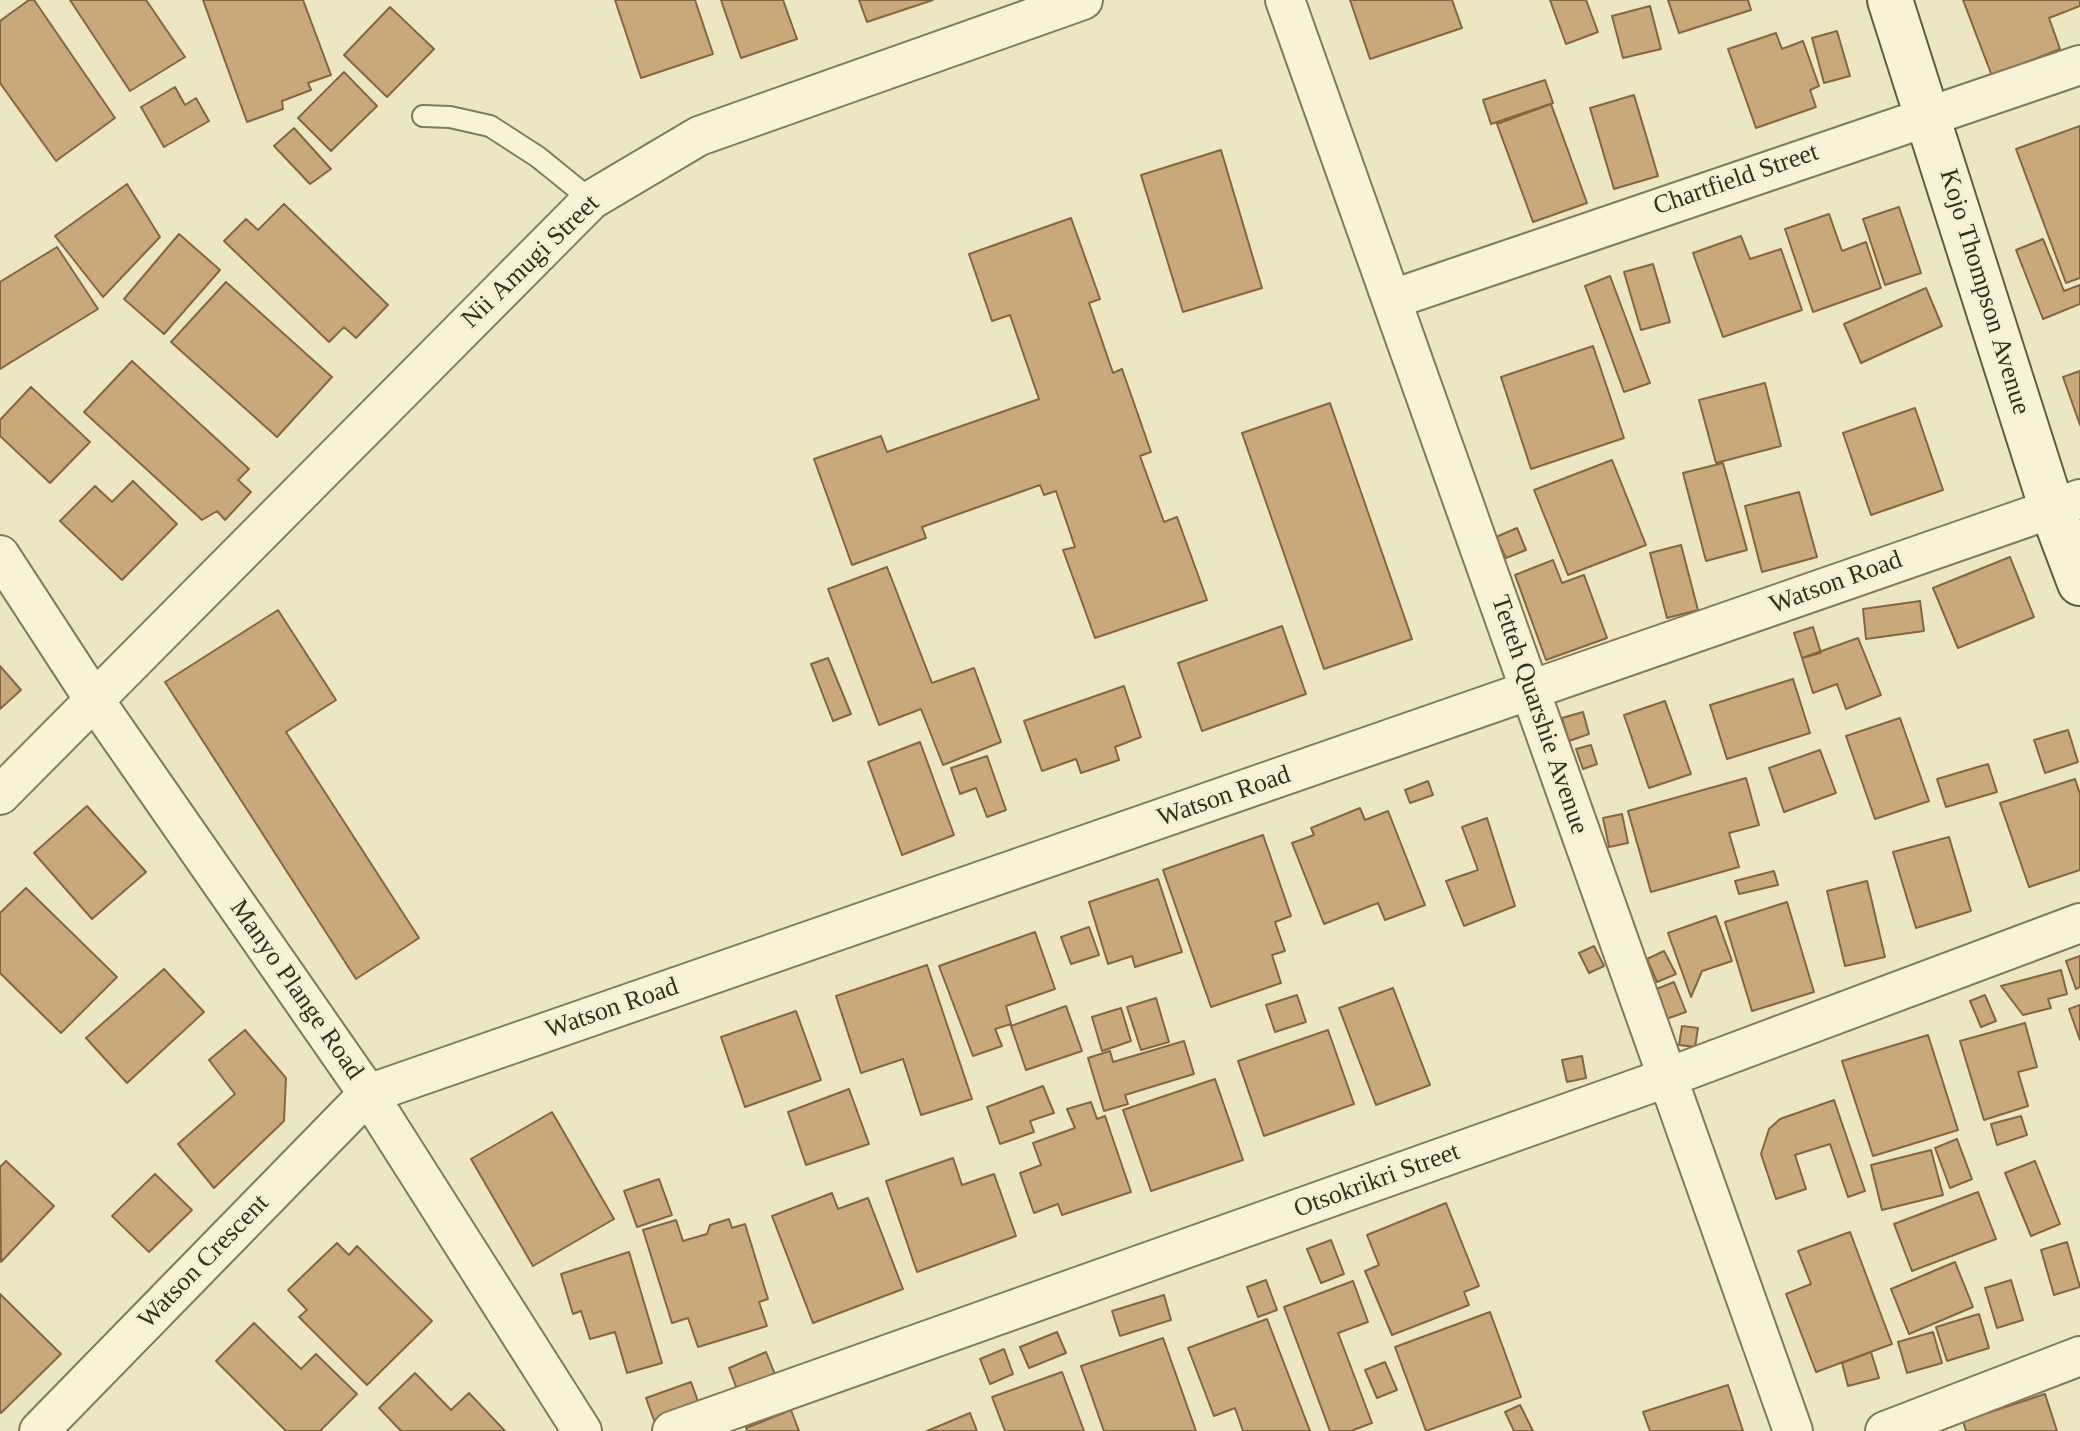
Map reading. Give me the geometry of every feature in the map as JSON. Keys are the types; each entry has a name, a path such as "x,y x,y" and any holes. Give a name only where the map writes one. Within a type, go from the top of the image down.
{"main road":[{"name":"Kojo Thompson Avenue","path":"1890,0 2066,504 2080,583"}],"street":[{"name":"Nii Amugi Street","path":"93,698 591,200 699,136 1083,0"},
{"name":"Tetteh Quarshie Avenue","path":"1285,0 1793,1431"},
{"name":"Chartfield Street","path":"1393,299 1928,114 2080,65"},
{"name":"Watson Road","path":"368,1094 2066,504"},
{"name":"Manyo Plange Road","path":"0,555 93,698 368,1094 582,1431"},
{"path":"0,795 93,698"},
{"name":"Otsokrikri Street","path":"672,1431 1666,1078 2080,923"},
{"name":"Watson Crescent","path":"39,1431 368,1094"},
{"path":"1885,1431 2080,1356"}],"lane":[{"path":"423,116 450,117 490,126 538,157 591,200"}],"building":[{"path":"29,0 34,0 115,118 56,161 0,83 0,21"},
{"path":"70,0 146,0 185,57 130,91"},
{"path":"203,0 303,0 331,75 308,83 311,90 282,101 283,109 247,122"},
{"path":"615,0 695,0 713,54 641,78"},
{"path":"721,0 783,0 797,39 741,58"},
{"path":"859,0 933,0 867,22"},
{"path":"1350,0 1452,0 1462,28 1370,59"},
{"path":"1550,0 1586,0 1598,32 1566,44"},
{"path":"1668,0 1748,0 1751,10 1679,33"},
{"path":"1963,0 2080,0 2080,6 2049,18 2060,49 1992,76"},
{"path":"1650,6 1661,49 1623,58 1612,16"},
{"path":"390,7 434,49 387,97 344,55"},
{"path":"1837,31 1850,76 1824,83 1812,38"},
{"path":"1776,33 1782,49 1803,41 1819,86 1810,90 1816,107 1756,128 1728,49"},
{"path":"344,72 377,106 331,151 298,118"},
{"path":"1545,80 1553,103 1491,124 1483,100"},
{"path":"175,87 185,105 196,98 209,121 164,147 141,107"},
{"path":"1634,95 1658,176 1614,189 1590,108"},
{"path":"1551,104 1587,203 1533,222 1497,124"},
{"path":"2080,126 2080,278 2066,283 2016,149"},
{"path":"294,128 331,169 310,184 274,146"},
{"path":"1221,150 1262,288 1183,312 1141,175"},
{"path":"127,184 160,237 103,297 55,236"},
{"path":"284,204 388,305 356,338 344,327 329,342 224,241 246,219 258,230"},
{"path":"1899,207 1921,273 1885,285 1863,219"},
{"path":"1829,214 1842,251 1866,242 1881,288 1813,312 1785,229"},
{"path":"1071,218 1100,299 1089,303 1113,373 1122,369 1151,452 1140,456 1164,522 1177,517 1207,600 1095,638 1063,550 1075,547 1056,491 1044,495 1040,485 922,527 926,538 852,565 814,459 881,436 887,452 1039,399 1010,315 992,321 969,254"},
{"path":"179,234 220,270 164,334 124,299"},
{"path":"1741,236 1750,259 1781,249 1802,310 1723,337 1693,253"},
{"path":"2043,239 2064,291 2080,285 2080,304 2043,319 2016,250"},
{"path":"57,247 98,309 0,369 0,282"},
{"path":"1653,264 1670,322 1641,330 1624,272"},
{"path":"1610,276 1650,383 1624,392 1585,286"},
{"path":"226,282 332,377 277,437 171,342"},
{"path":"1926,288 1942,326 1861,363 1844,324"},
{"path":"1593,346 1624,438 1531,469 1501,377"},
{"path":"132,361 249,469 238,480 251,492 225,520 217,511 202,520 84,412"},
{"path":"2080,371 2080,425 2063,377"},
{"path":"1765,383 1781,446 1716,463 1699,400"},
{"path":"31,387 90,442 50,483 0,436 0,420"},
{"path":"1330,403 1412,639 1324,669 1242,433"},
{"path":"1915,408 1943,490 1871,515 1843,433"},
{"path":"1612,460 1646,545 1568,575 1534,490"},
{"path":"1723,463 1747,550 1706,561 1683,473"},
{"path":"133,481 177,524 122,580 60,521 95,486 112,502"},
{"path":"1799,492 1817,557 1762,572 1745,506"},
{"path":"1517,528 1526,550 1506,558 1496,537"},
{"path":"1681,545 1698,610 1667,618 1650,553"},
{"path":"2010,557 2034,617 1958,648 1933,588"},
{"path":"1553,560 1562,583 1584,575 1607,638 1546,660 1515,575"},
{"path":"887,567 932,683 974,668 1001,742 943,765 921,709 879,725 828,589"},
{"path":"1920,601 1924,631 1866,639 1863,609"},
{"path":"278,610 336,700 286,732 419,938 356,979 165,682"},
{"path":"1282,626 1306,694 1202,731 1178,663"},
{"path":"1813,627 1821,653 1802,658 1794,633"},
{"path":"1858,638 1881,695 1846,709 1837,684 1813,693 1802,658"},
{"path":"828,658 851,714 833,721 811,664"},
{"path":"0,666 21,690 0,709"},
{"path":"1793,679 1810,733 1727,759 1710,705"},
{"path":"1124,686 1141,737 1115,747 1119,760 1081,773 1076,759 1042,771 1024,721"},
{"path":"1665,701 1691,774 1649,788 1624,715"},
{"path":"1583,712 1589,734 1569,741 1562,718"},
{"path":"1900,718 1929,801 1875,819 1846,736"},
{"path":"2068,730 2078,762 2045,773 2034,740"},
{"path":"920,742 954,835 902,855 868,762"},
{"path":"1591,745 1597,764 1583,769 1576,749"},
{"path":"1820,750 1836,793 1784,812 1769,768"},
{"path":"987,756 1006,810 987,817 976,788 960,794 951,768"},
{"path":"1988,764 1997,792 1946,807 1937,779"},
{"path":"1746,778 1759,825 1729,833 1739,867 1651,892 1628,811"},
{"path":"2075,779 2080,794 2080,870 2029,887 2000,803"},
{"path":"1428,781 1433,795 1410,803 1405,790"},
{"path":"87,806 146,872 92,919 34,853"},
{"path":"1360,808 1365,820 1388,811 1425,905 1385,920 1378,903 1324,924 1292,843 1314,835 1311,828"},
{"path":"1622,814 1628,843 1609,847 1603,818"},
{"path":"1487,818 1515,906 1464,926 1446,881 1478,870 1462,827"},
{"path":"1263,835 1291,916 1275,922 1285,951 1272,955 1281,983 1211,1007 1163,870"},
{"path":"1949,837 1971,911 1916,928 1893,852"},
{"path":"1774,871 1778,885 1739,894 1735,881"},
{"path":"1158,879 1182,952 1135,967 1132,956 1108,964 1089,902"},
{"path":"1867,881 1885,957 1845,966 1827,891"},
{"path":"26,888 117,977 61,1033 0,973 0,913"},
{"path":"1787,902 1814,992 1752,1011 1725,922"},
{"path":"1716,916 1732,961 1702,971 1691,997 1668,933"},
{"path":"1089,927 1099,955 1071,964 1061,937"},
{"path":"1035,932 1055,989 1006,1006 1011,1024 995,1029 1002,1046 973,1056 939,966"},
{"path":"1594,946 1604,966 1589,973 1579,953"},
{"path":"1664,951 1676,974 1657,982 1647,959"},
{"path":"2080,956 2080,987 2076,989 2066,961"},
{"path":"927,965 972,1099 921,1115 903,1059 861,1073 836,996"},
{"path":"164,969 204,1012 127,1083 86,1038"},
{"path":"2061,970 2067,994 2048,999 2051,1008 2023,1015 2001,986"},
{"path":"1674,982 1686,1012 1666,1019 1654,990"},
{"path":"1393,988 1430,1085 1376,1105 1339,1008"},
{"path":"1297,995 1306,1022 1275,1032 1266,1005"},
{"path":"1985,995 1996,1021 1981,1027 1970,1001"},
{"path":"1156,998 1169,1042 1141,1050 1127,1007"},
{"path":"2080,1005 2080,1040 2069,1009"},
{"path":"1066,1006 1082,1051 1026,1070 1011,1026"},
{"path":"1121,1008 1131,1041 1102,1051 1092,1017"},
{"path":"796,1011 821,1080 745,1107 721,1037"},
{"path":"2025,1023 2037,1067 2018,1072 2028,1106 1984,1120 1960,1041"},
{"path":"1682,1026 1698,1028 1695,1047 1679,1045"},
{"path":"245,1030 286,1078 284,1121 214,1188 178,1144 235,1094 209,1060"},
{"path":"1328,1030 1354,1104 1264,1136 1238,1061"},
{"path":"1928,1035 1958,1130 1873,1156 1842,1061"},
{"path":"1184,1041 1194,1074 1125,1095 1128,1104 1104,1111 1088,1058 1110,1051 1113,1062"},
{"path":"1582,1056 1586,1078 1567,1082 1562,1060"},
{"path":"1215,1079 1243,1160 1151,1191 1123,1110"},
{"path":"1043,1086 1054,1113 1030,1121 1034,1132 1000,1144 987,1107"},
{"path":"849,1089 869,1144 806,1165 788,1112"},
{"path":"1834,1100 1865,1191 1848,1197 1830,1144 1795,1155 1806,1189 1776,1199 1761,1154 1769,1129 1780,1119"},
{"path":"1091,1102 1097,1119 1105,1116 1131,1192 1062,1215 1058,1204 1034,1213 1020,1173 1041,1165 1033,1143 1075,1128 1067,1109"},
{"path":"552,1112 614,1219 533,1266 471,1159"},
{"path":"2021,1116 2027,1135 1997,1145 1991,1124"},
{"path":"1957,1139 1972,1179 1950,1188 1935,1148"},
{"path":"1931,1150 1943,1195 1882,1210 1871,1165"},
{"path":"953,1158 962,1185 994,1174 1016,1236 917,1272 886,1181"},
{"path":"6,1161 54,1206 1,1262 0,1167"},
{"path":"2035,1161 2060,1224 2031,1236 2005,1173"},
{"path":"155,1174 192,1210 149,1252 112,1216"},
{"path":"659,1179 672,1215 637,1227 624,1191"},
{"path":"1978,1192 1996,1239 1912,1271 1894,1224"},
{"path":"832,1193 838,1209 868,1198 903,1289 813,1323 772,1216"},
{"path":"1446,1203 1479,1286 1464,1292 1469,1305 1392,1335 1365,1271 1379,1265 1367,1235"},
{"path":"729,1219 732,1228 745,1224 768,1299 759,1302 767,1326 698,1347 688,1318 672,1323 643,1230 676,1220 683,1241 707,1234 710,1225"},
{"path":"1850,1232 1892,1344 1816,1372 1786,1294 1811,1284 1798,1251"},
{"path":"1331,1240 1344,1274 1321,1283 1307,1249"},
{"path":"2067,1242 2080,1287 2054,1295 2041,1250"},
{"path":"337,1243 349,1255 357,1246 432,1321 367,1385 299,1317 307,1310 288,1290"},
{"path":"629,1252 662,1363 627,1373 615,1332 590,1339 581,1311 573,1314 561,1274"},
{"path":"1955,1262 1973,1307 1909,1334 1891,1289"},
{"path":"1266,1280 1277,1310 1258,1317 1247,1287"},
{"path":"2011,1280 2023,1320 1997,1328 1985,1288"},
{"path":"1353,1281 1368,1322 1338,1333 1372,1423 1351,1431 1330,1431 1284,1307"},
{"path":"0,1294 61,1354 1,1413 0,1411"},
{"path":"1164,1295 1171,1320 1120,1336 1112,1311"},
{"path":"1490,1312 1521,1397 1426,1431 1395,1347"},
{"path":"1979,1314 1989,1348 1947,1361 1936,1327"},
{"path":"1267,1319 1310,1431 1243,1431 1235,1408 1214,1416 1188,1348"},
{"path":"254,1323 301,1369 316,1354 357,1394 320,1431 286,1431 216,1361"},
{"path":"1057,1332 1066,1353 1029,1368 1020,1347"},
{"path":"1933,1332 1942,1363 1907,1373 1898,1342"},
{"path":"1163,1338 1196,1431 1104,1431 1081,1366"},
{"path":"1004,1349 1013,1374 990,1384 980,1359"},
{"path":"766,1352 776,1377 738,1392 729,1368"},
{"path":"1871,1352 1879,1378 1848,1386 1842,1363"},
{"path":"1385,1362 1397,1390 1377,1398 1365,1370"},
{"path":"1062,1372 1084,1431 1005,1431 992,1397"},
{"path":"415,1373 451,1410 469,1393 505,1431 401,1431 379,1408"},
{"path":"691,1382 700,1407 655,1423 646,1398"},
{"path":"1728,1385 1743,1431 1650,1431 1643,1412"},
{"path":"2045,1394 2057,1431 1966,1431 1963,1421"},
{"path":"1520,1405 1533,1431 1514,1431 1505,1412"},
{"path":"791,1410 799,1431 747,1431 746,1428"},
{"path":"970,1413 977,1431 927,1431"}]}
